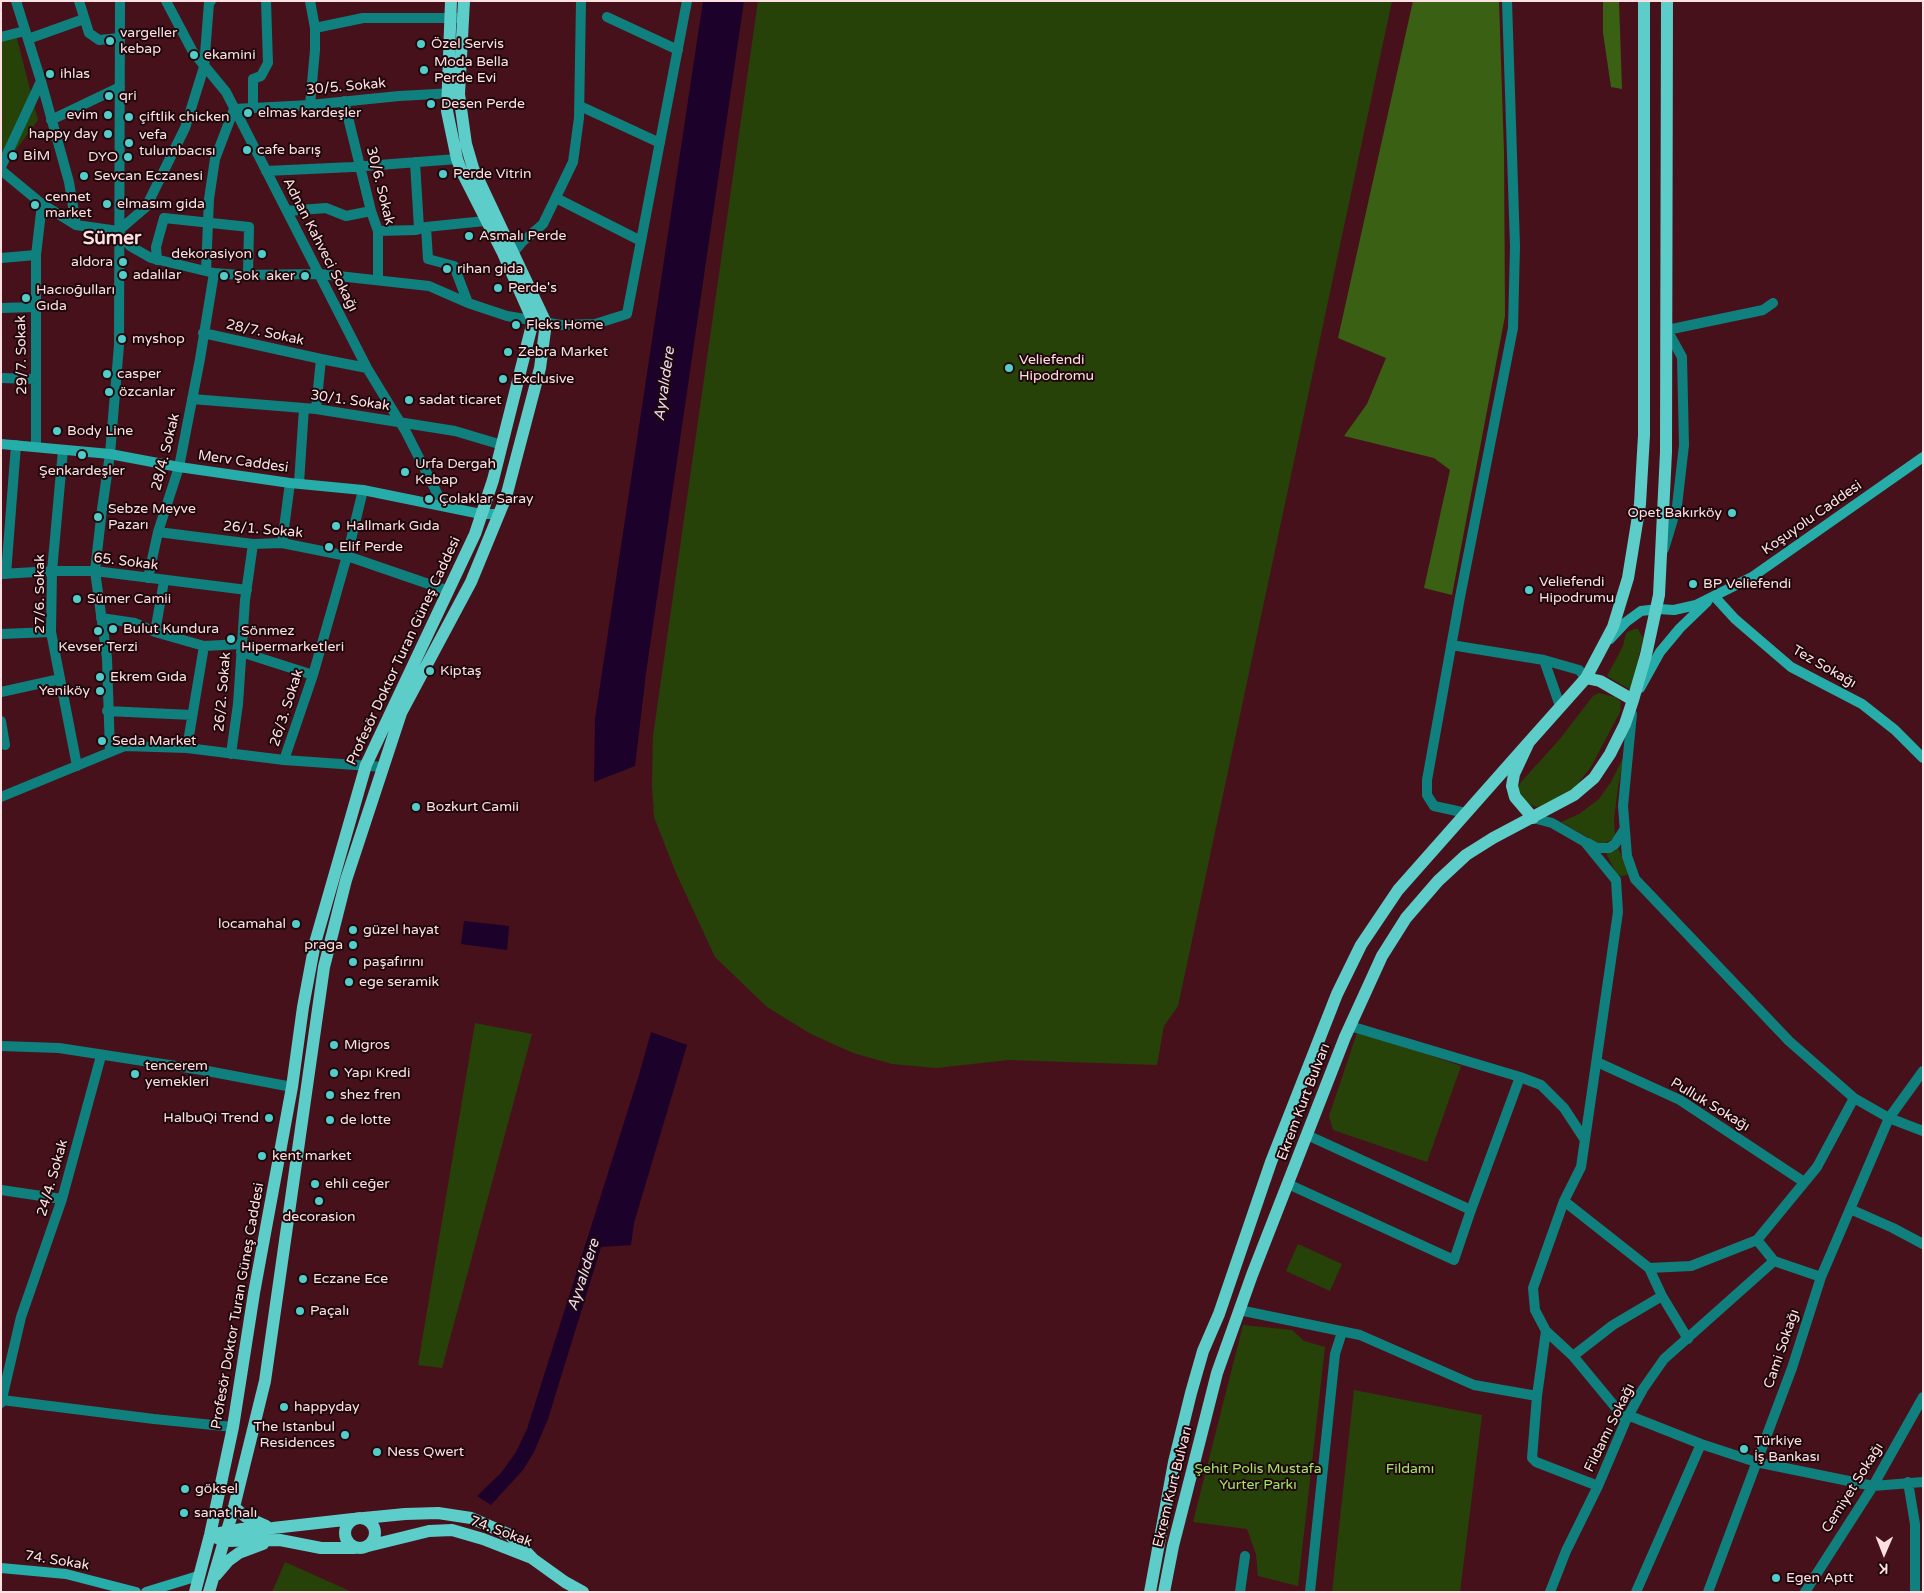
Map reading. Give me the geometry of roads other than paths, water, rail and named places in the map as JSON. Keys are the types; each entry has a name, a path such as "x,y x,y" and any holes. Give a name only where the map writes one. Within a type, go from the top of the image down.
{"main road":[{"path":"451,1 450,17 454,94 466,144 473,168 513,253 539,322"},
{"path":"464,1 464,18 454,94 447,111 461,170 513,276 539,322"},
{"name":"Ekrem Kurt Bulvarı","path":"1150,1592 1174,1462 1190,1393 1203,1351 1219,1314 1271,1162 1337,994 1360,945 1398,890 1586,678 1614,627 1628,578 1640,504 1644,435 1644,1"},
{"name":"Ekrem Kurt Bulvarı","path":"1164,1592 1173,1546 1217,1374 1288,1184 1350,1026 1382,956 1406,918 1438,880 1472,851 1574,795 1594,778 1610,754 1625,724 1633,700 1658,609 1661,558 1666,452 1667,1"},
{"name":"Profesör Doktor Turan Güneş Caddesi","path":"195,1592 210,1535 233,1427 254,1293 292,1087 303,1007 315,943 366,765 475,534 493,480 539,322"},
{"name":"Profesör Doktor Turan Güneş Caddesi","path":"210,1586 234,1507 265,1381 324,967 346,880 366,814 384,767 401,713 471,582 506,497 540,368 539,322"},
{"path":"1586,678 1600,681 1613,687 1633,700"},
{"path":"1529,742 1514,774 1512,786 1515,797 1533,818"},
{"path":"234,1507 259,1524 273,1528"},
{"name":"74. Sokak","path":"225,1536 358,1518 431,1514 471,1518 510,1535 533,1559"},
{"path":"210,1535 280,1540 321,1548 355,1548 364,1548 374,1538 372,1523 358,1518 346,1526 344,1537 355,1548"},
{"name":"74. Sokak","path":"368,1546 429,1531 452,1530 483,1539 533,1559"},
{"path":"210,1586 228,1561 239,1553 255,1546 280,1540"},
{"path":"533,1559 565,1582 583,1592"}],"street":[{"path":"16,1 41,81 69,182 76,225"},
{"path":"79,1 89,33 99,40 120,38"},
{"path":"110,752 107,658 95,571 110,454 119,345 120,1"},
{"name":"Adnan Kahveci Sokağı","path":"166,1 193,52 226,92 367,368 401,422 443,505"},
{"path":"253,107 253,79 261,76 268,63 266,1"},
{"path":"310,1 315,28 310,105"},
{"path":"513,253 522,242 543,224 573,162 580,118 581,1"},
{"path":"41,81 1,168 42,204 76,225 118,231 130,246 151,258 210,272 248,275 320,274 429,286 468,303 507,316 561,325 595,324 627,314 687,1"},
{"path":"1466,814 1434,806 1427,796 1430,760 1451,645 1513,328 1515,246 1507,1"},
{"path":"118,231 146,207 185,128 204,67 209,2"},
{"path":"607,17 678,50"},
{"path":"315,28 363,18 464,18"},
{"path":"1,37 26,35 84,19"},
{"path":"51,120 120,88"},
{"name":"30/5. Sokak","path":"234,109 454,94"},
{"name":"30/6. Sokak","path":"344,101 371,211 378,231 378,280"},
{"path":"580,106 660,143"},
{"name":"28/4. Sokak","path":"148,578 158,532 179,467 192,399 203,333 210,272 209,199 215,160 234,109"},
{"path":"266,171 458,158"},
{"path":"415,162 428,259 454,266 468,303"},
{"path":"556,198 641,241"},
{"name":"29/7. Sokak","path":"36,447 36,255 42,204"},
{"path":"287,211 326,208 346,216 371,211"},
{"path":"157,260 156,247 163,219 249,227 248,275"},
{"path":"378,231 416,230 486,221"},
{"path":"1,258 36,255"},
{"path":"1667,330 1763,310 1773,303"},
{"path":"1,308 35,308"},
{"name":"28/7. Sokak","path":"203,333 367,368"},
{"path":"316,409 321,359"},
{"path":"1,378 36,379"},
{"name":"30/1. Sokak","path":"192,399 316,409 455,431 502,445"},
{"path":"282,543 294,483 304,408"},
{"name":"Merv Caddesi","path":"1,444 110,454 179,467 294,483 363,490 481,514 499,514"},
{"path":"4,574 16,445"},
{"name":"27/6. Sokak","path":"63,450 52,571 52,632 77,766"},
{"name":"Koşuyolu Caddesi","path":"1714,596 1752,577 1923,457"},
{"name":"26/3. Sokak","path":"284,760 313,675 347,556 363,490"},
{"name":"26/1. Sokak","path":"158,532 253,544 282,543 347,556 449,591"},
{"name":"26/2. Sokak","path":"231,754 238,704 241,648 253,544"},
{"name":"65. Sokak","path":"4,574 95,571 247,590"},
{"path":"155,632 164,581"},
{"path":"1604,646 1626,622 1641,611 1674,610 1696,605 1714,596"},
{"path":"1714,596 1680,628 1660,652 1633,700 1623,806 1627,856 1635,879 1789,1041 1854,1098 1889,1118 1923,1131"},
{"name":"Tez Sokağı","path":"1714,596 1735,619 1791,667 1862,704 1895,730 1923,758"},
{"path":"101,618 135,623 155,632 204,646 241,648 313,675"},
{"path":"1,634 52,632"},
{"path":"1451,645 1544,660 1579,670 1586,678"},
{"path":"187,748 204,646"},
{"path":"1544,660 1560,706"},
{"path":"1,692 60,678"},
{"path":"108,711 192,714"},
{"path":"1,721 6,745"},
{"path":"1,797 125,746 187,748 284,760 384,767"},
{"path":"1533,818 1552,823 1597,848 1609,848 1615,844 1624,830"},
{"path":"1585,842 1616,880 1618,912 1581,1167 1564,1201 1533,1288 1535,1310 1546,1331 1573,1356 1628,1418 1756,1462 1873,1486 1923,1482"},
{"path":"1616,880 1635,879"},
{"path":"1350,1026 1541,1085 1564,1108 1585,1140"},
{"path":"1,1046 59,1048 101,1056 202,1070 292,1087"},
{"name":"24/4. Sokak","path":"2,1401 5,1371 21,1317 62,1199 101,1056"},
{"name":"Pulluk Sokağı","path":"1597,1062 1680,1100 1804,1182"},
{"name":"Cami Sokağı","path":"1708,1592 1792,1368 1821,1277 1889,1118 1923,1071"},
{"path":"1288,1184 1454,1260 1520,1077"},
{"path":"1648,1268 1691,1266 1756,1240 1817,1167 1854,1098"},
{"path":"1307,1135 1471,1210"},
{"path":"1,1190 62,1199"},
{"path":"1564,1201 1648,1268 1662,1296 1688,1339"},
{"path":"1850,1209 1923,1244"},
{"path":"1756,1240 1774,1261 1821,1277"},
{"name":"Fildamı Sokağı","path":"1550,1592 1566,1551 1598,1486 1628,1418 1664,1359 1774,1261"},
{"path":"1573,1356 1613,1325 1662,1296"},
{"path":"1240,1310 1360,1335 1474,1385 1537,1396"},
{"path":"1546,1331 1537,1396 1532,1458 1536,1462 1598,1486"},
{"path":"1310,1592 1335,1354 1342,1332"},
{"name":"Cemiyet Sokağı","path":"1805,1592 1873,1486 1923,1397"},
{"path":"2,1401 233,1427"},
{"path":"1636,1592 1701,1444"},
{"path":"1908,1482 1915,1524 1915,1592"},
{"path":"1240,1592 1246,1556"},
{"name":"74. Sokak","path":"1,1568 66,1574 106,1589 136,1592"},
{"path":"146,1592 198,1576"}],"water":[{"name":"Ayvalıdere","path":"703,1 744,1 646,673 635,766 594,782 595,719"},
{"path":"464,921 509,926 507,950 461,944"},
{"name":"Ayvalıdere","path":"651,1032 687,1045 634,1223 631,1245 601,1247 548,1419 534,1452 523,1470 491,1505 477,1496 501,1473 516,1452 527,1429"}],"place":[{"name":"vargeller kebap","path":"110,41"},
{"name":"Özel Servis","path":"421,44"},
{"name":"ekamini","path":"194,55"},
{"name":"Moda Bella Perde Evi","path":"424,70"},
{"name":"ihlas","path":"50,74"},
{"name":"qri","path":"109,96"},
{"name":"Desen Perde","path":"431,104"},
{"name":"elmas kardeşler","path":"248,113"},
{"name":"evim","path":"108,115"},
{"name":"çiftlik chicken","path":"129,117"},
{"name":"happy day","path":"108,134"},
{"name":"vefa tulumbacısı","path":"129,143"},
{"name":"cafe barış","path":"247,150"},
{"name":"BİM","path":"13,156"},
{"name":"DYO","path":"128,157"},
{"name":"Perde Vitrin","path":"443,174"},
{"name":"Sevcan Eczanesi","path":"84,176"},
{"name":"elmasım gida","path":"107,204"},
{"name":"cennet market","path":"35,205"},
{"name":"Asmalı Perde","path":"469,236"},
{"name":"dekorasiyon","path":"262,254"},
{"name":"aldora","path":"123,262"},
{"name":"rihan gida","path":"447,269"},
{"name":"adalılar","path":"123,275"},
{"name":"Şok","path":"224,276"},
{"name":"aker","path":"305,276"},
{"name":"Perde's","path":"498,288"},
{"name":"Hacıoğulları Gıda","path":"26,298"},
{"name":"Fleks Home","path":"516,325"},
{"name":"myshop","path":"122,339"},
{"name":"Zebra Market","path":"508,352"},
{"name":"Veliefendi Hipodromu","path":"1009,368"},
{"name":"casper","path":"107,374"},
{"name":"Exclusive","path":"503,379"},
{"name":"özcanlar","path":"109,392"},
{"name":"sadat ticaret","path":"409,400"},
{"name":"Body Line","path":"57,431"},
{"name":"Şenkardeşler","path":"82,455"},
{"name":"Urfa Dergah Kebap","path":"405,472"},
{"name":"Çolaklar Saray","path":"429,499"},
{"name":"Opet Bakırköy","path":"1732,513"},
{"name":"Sebze Meyve Pazarı","path":"98,517"},
{"name":"Hallmark Gıda","path":"336,526"},
{"name":"Elif Perde","path":"329,547"},
{"name":"BP Veliefendi","path":"1693,584"},
{"name":"Veliefendi Hipodrumu","path":"1529,590"},
{"name":"Sümer Camii","path":"77,599"},
{"name":"Bulut Kundura","path":"113,629"},
{"name":"Kevser Terzi","path":"98,631"},
{"name":"Sönmez Hipermarketleri","path":"231,639"},
{"name":"Kiptaş","path":"430,671"},
{"name":"Ekrem Gıda","path":"100,677"},
{"name":"Yeniköy","path":"100,691"},
{"name":"Seda Market","path":"102,741"},
{"name":"Bozkurt Camii","path":"416,807"},
{"name":"locamahal","path":"296,924"},
{"name":"güzel hayat","path":"353,930"},
{"name":"praga","path":"353,945"},
{"name":"paşafırını","path":"353,962"},
{"name":"ege seramik","path":"349,982"},
{"name":"Migros","path":"334,1045"},
{"name":"Yapı Kredi","path":"334,1073"},
{"name":"tencerem yemekleri","path":"135,1074"},
{"name":"shez fren","path":"330,1095"},
{"name":"HalbuQi Trend","path":"269,1118"},
{"name":"de lotte","path":"330,1120"},
{"name":"kent market","path":"262,1156"},
{"name":"ehli ceğer","path":"315,1184"},
{"name":"decorasion","path":"319,1201"},
{"name":"Eczane Ece","path":"303,1279"},
{"name":"Paçalı","path":"300,1311"},
{"name":"happyday","path":"284,1407"},
{"name":"The Istanbul Residences","path":"345,1435"},
{"name":"Türkiye İş Bankası","path":"1744,1449"},
{"name":"Ness Qwert","path":"377,1452"},
{"name":"göksel","path":"185,1489"},
{"name":"sanat halı","path":"184,1513"},
{"name":"Egen Aptt","path":"1776,1578"}],"district":[{"name":"Sümer","path":"112,239"}],"park label":[{"name":"Fildamı","path":"1410,1469"},
{"name":"Şehit Polis Mustafa Yurter Parkı","path":"1258,1478"}]}
